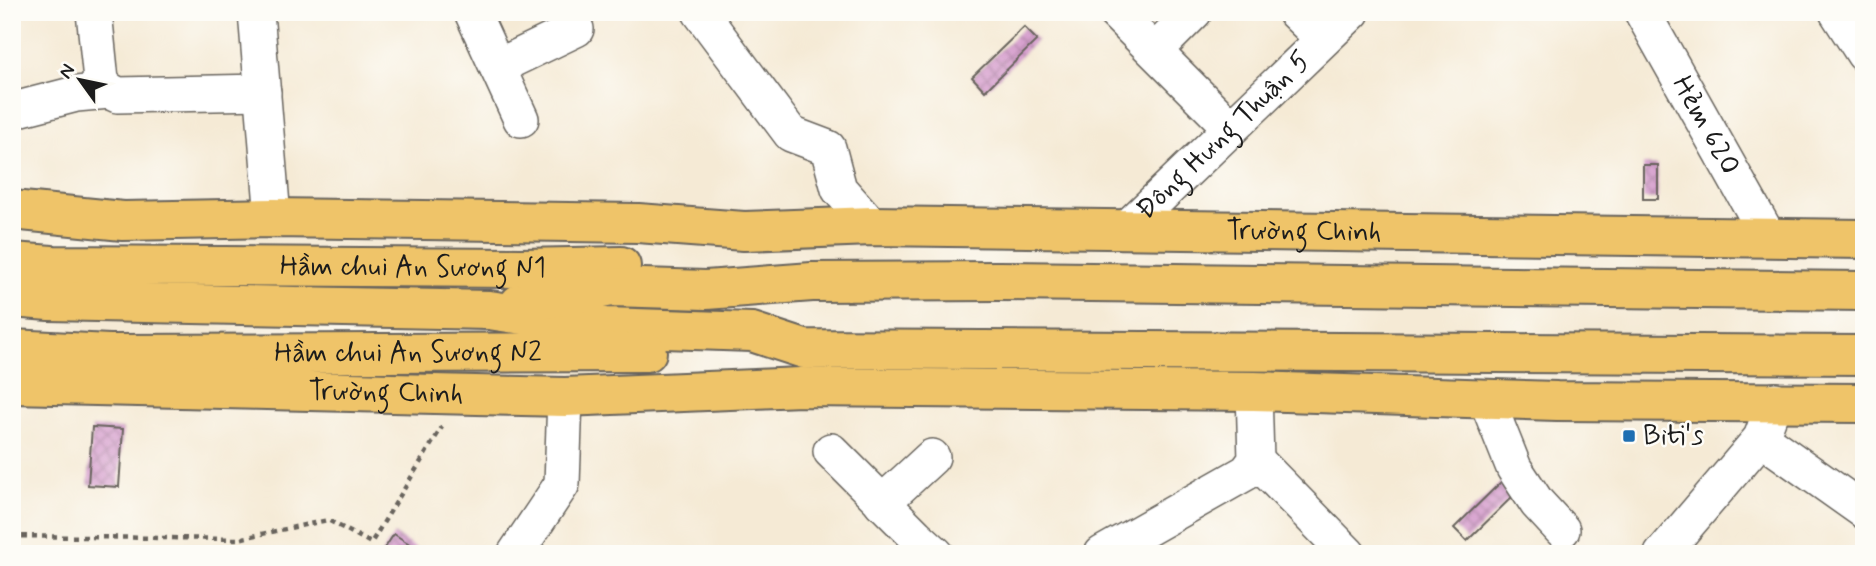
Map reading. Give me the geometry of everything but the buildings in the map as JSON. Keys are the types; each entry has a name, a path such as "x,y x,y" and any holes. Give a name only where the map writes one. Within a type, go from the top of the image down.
{"main road":[{"name":"Trường Chinh","path":"12,210 123,221 273,218 638,223 744,231 872,226 1864,239"},
{"name":"Trường Chinh","path":"744,231 840,257 999,281"},
{"name":"Hầm chui An Sương N1","path":"12,262 52,265 506,268 628,266 812,282"},
{"name":"Trường Chinh","path":"489,310 612,287 705,290 812,282 999,281 1864,291"},
{"name":"Trường Chinh","path":"12,298 489,310 606,327 752,332 804,349 1864,355"},
{"name":"Hầm chui An Sương N2","path":"12,349 109,354 517,354 804,349"},
{"name":"Trường Chinh","path":"760,388 829,363 883,349"},
{"name":"Trường Chinh","path":"12,384 565,397 801,387 1254,391 1557,401 1864,402"}],"street":[{"path":"94,12 101,80 117,95 263,92"},
{"path":"256,12 273,218"},
{"path":"472,12 521,119"},
{"path":"700,12 791,134 828,148 839,189 872,226"},
{"path":"1115,12 1231,128"},
{"path":"1155,51 1194,12"},
{"path":"1295,12 1323,39"},
{"name":"Đông Hưng Thuận 5","path":"1126,229 1352,12"},
{"name":"Hẻm 620","path":"1642,12 1769,237"},
{"path":"1837,12 1864,54"},
{"path":"497,67 576,29"},
{"path":"22,108 76,94 109,90"},
{"path":"1102,554 1247,472 1256,460 1254,391"},
{"path":"515,554 562,484 565,397"},
{"path":"1486,398 1514,468 1537,503 1562,530"},
{"path":"1662,554 1761,438 1775,400"},
{"path":"1761,438 1864,511"},
{"path":"831,451 936,554"},
{"path":"883,503 932,457"},
{"path":"1256,460 1348,554"}],"path":[{"path":"12,536 237,539 328,520 371,543 461,395"}],"place":[{"name":"Biti's","path":"1629,436"}]}
